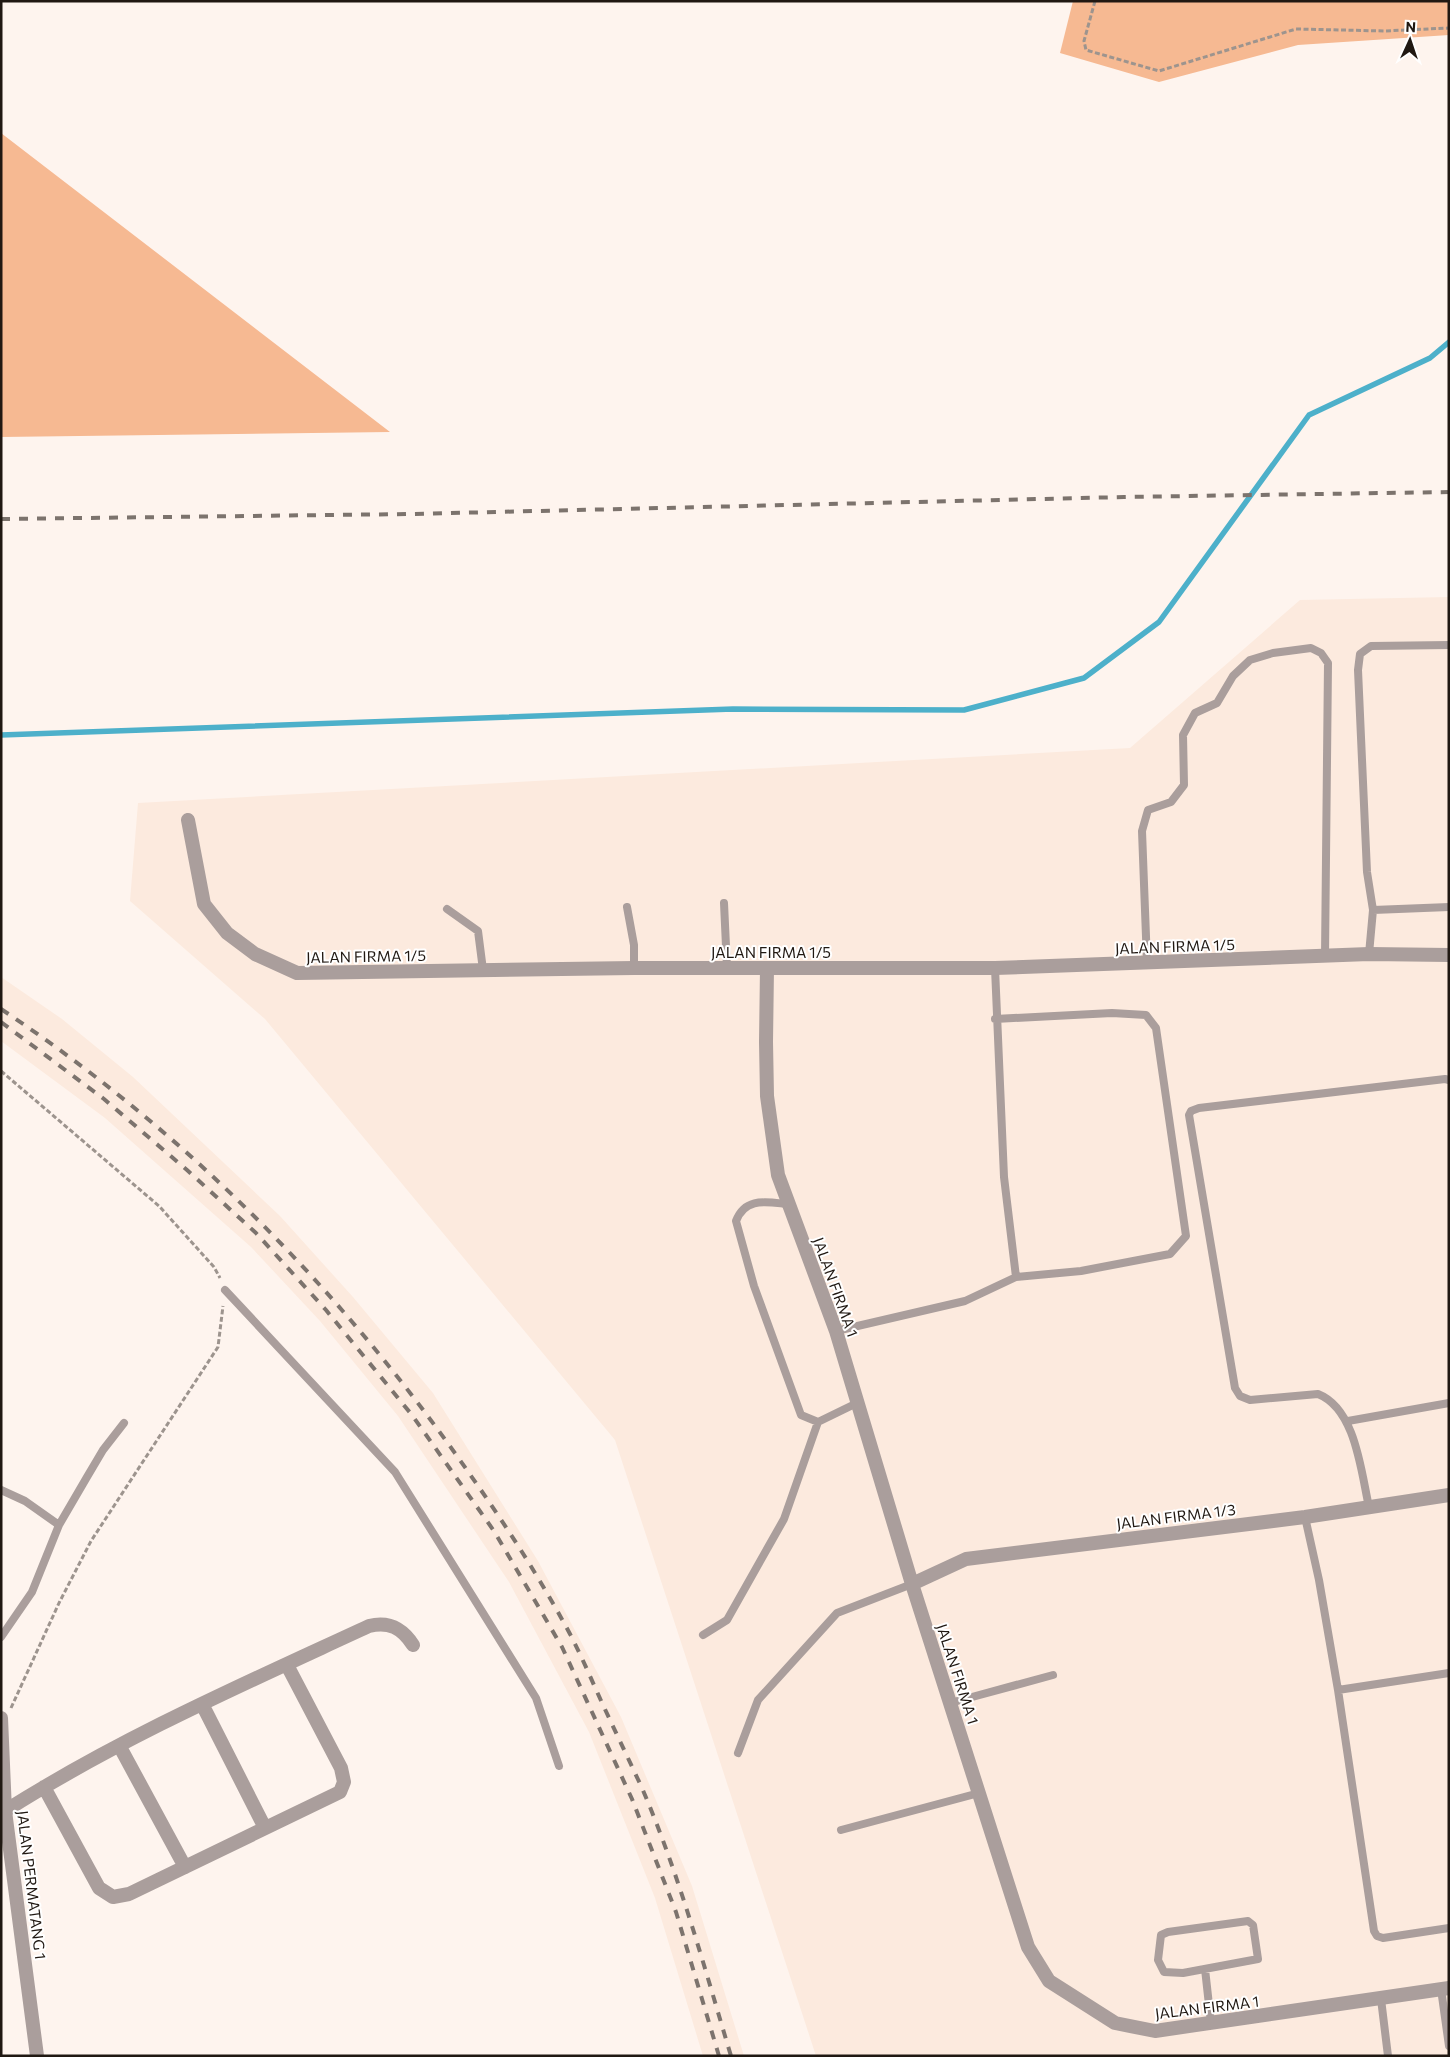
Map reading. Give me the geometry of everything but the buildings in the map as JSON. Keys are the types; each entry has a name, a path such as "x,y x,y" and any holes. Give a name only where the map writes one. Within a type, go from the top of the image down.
{"street":[{"name":"JALAN FIRMA 1/5","path":"188,820 204,904 226,933 256,954 297,973 634,968 995,968 1147,964 1369,954 1449,954"},
{"name":"JALAN FIRMA 1","path":"767,968 766,1042 768,1096 778,1175 836,1331 856,1403 912,1584 1028,1947 1049,1981 1115,2023 1155,2031 1445,1989"},
{"name":"JALAN FIRMA 1/3","path":"912,1584 966,1559 1305,1517 1449,1495"},
{"path":"5,1810 44,1787 202,1704 378,1624 397,1627 406,1633 413,1645"},
{"path":"44,1787 99,1888 113,1897 129,1894 340,1792 344,1782 341,1768 287,1664"},
{"path":"202,1704 265,1828"},
{"name":"JALAN PERMATANG 1","path":"2,1721 5,1810 37,2056"},
{"path":"120,1747 185,1867"}],"lane":[{"path":"1369,954 1373,910 1367,872 1358,670 1360,654 1370,646 1449,645"},
{"path":"1147,964 1142,831 1148,810 1171,802 1184,785 1183,735 1195,712 1217,703 1233,676 1250,660 1273,653 1311,648 1321,653 1328,663 1325,956"},
{"path":"724,903 727,968"},
{"path":"628,907 634,945 634,968"},
{"path":"1373,910 1449,907"},
{"path":"446,909 478,931 483,970"},
{"path":"995,968 995,1019 1004,1177 1016,1277"},
{"path":"836,1331 965,1301 1016,1277 1081,1272 1170,1254 1186,1236 1156,1028 1146,1015 1112,1013 995,1019"},
{"path":"1369,1507 1348,1421 1327,1398 1318,1394 1250,1400 1240,1396 1235,1388 1189,1115 1191,1111 1199,1108 1445,1078 1449,1080"},
{"path":"788,1204 754,1202 740,1211 736,1221 754,1286 800,1415 818,1422"},
{"path":"225,1290 395,1472 536,1698 559,1766"},
{"path":"703,1635 728,1620 784,1519 818,1422 856,1403"},
{"path":"1348,1421 1449,1403"},
{"path":"1,1637 32,1592 59,1526 103,1450 124,1423"},
{"path":"1,1490 25,1501 59,1526"},
{"path":"1305,1517 1319,1580 1338,1690 1374,1931 1377,1936 1383,1938 1449,1928"},
{"path":"738,1753 758,1700 837,1614 912,1584"},
{"path":"1338,1690 1449,1672"},
{"path":"950,1703 1052,1676"},
{"path":"841,1830 979,1792"},
{"path":"1248,1921 1253,1925 1258,1959 1204,1970 1183,1973 1164,1972 1158,1960 1161,1935 1168,1932 1248,1921"},
{"path":"1204,1970 1211,2023"},
{"path":"1445,1989 1449,2046"},
{"path":"1381,1999 1388,2056"}],"path":[{"path":"1095,1 1084,41 1086,50 1160,71 1296,28 1385,31 1449,28"},
{"path":"1,1071 159,1206 214,1266 225,1290 218,1347 91,1542 2,1721"}],"shaded area":[{"path":"1073,1 1449,1 1449,35 1298,45 1159,82 1060,53"},
{"path":"1,133 390,432 1,437"},
{"path":"1449,597 1449,2056 816,2056 615,1440 265,1019 130,901 138,803 1130,748 1300,600"},
{"path":"1,977 62,1019 133,1077 280,1216 353,1297 433,1393 538,1561 621,1717 692,1886 744,2056 703,2056 655,1898 589,1732 509,1582 398,1416 320,1321 251,1247 105,1118 1,1041"}],"waterway":[{"path":"1,735 733,709 964,710 1084,678 1159,622 1309,415 1430,358 1449,342"}],"railway":[{"path":"1,519 410,514 1124,497 1449,492"},
{"path":"1,1009 69,1057 134,1108 197,1162 257,1219 314,1279 368,1341 420,1406 469,1473 509,1532 559,1613 583,1660 642,1788 679,1887 731,2056"},
{"path":"1,1022 104,1099 187,1170 256,1233 326,1310 412,1415 494,1531 562,1647 632,1799 676,1912 719,2056"}]}
